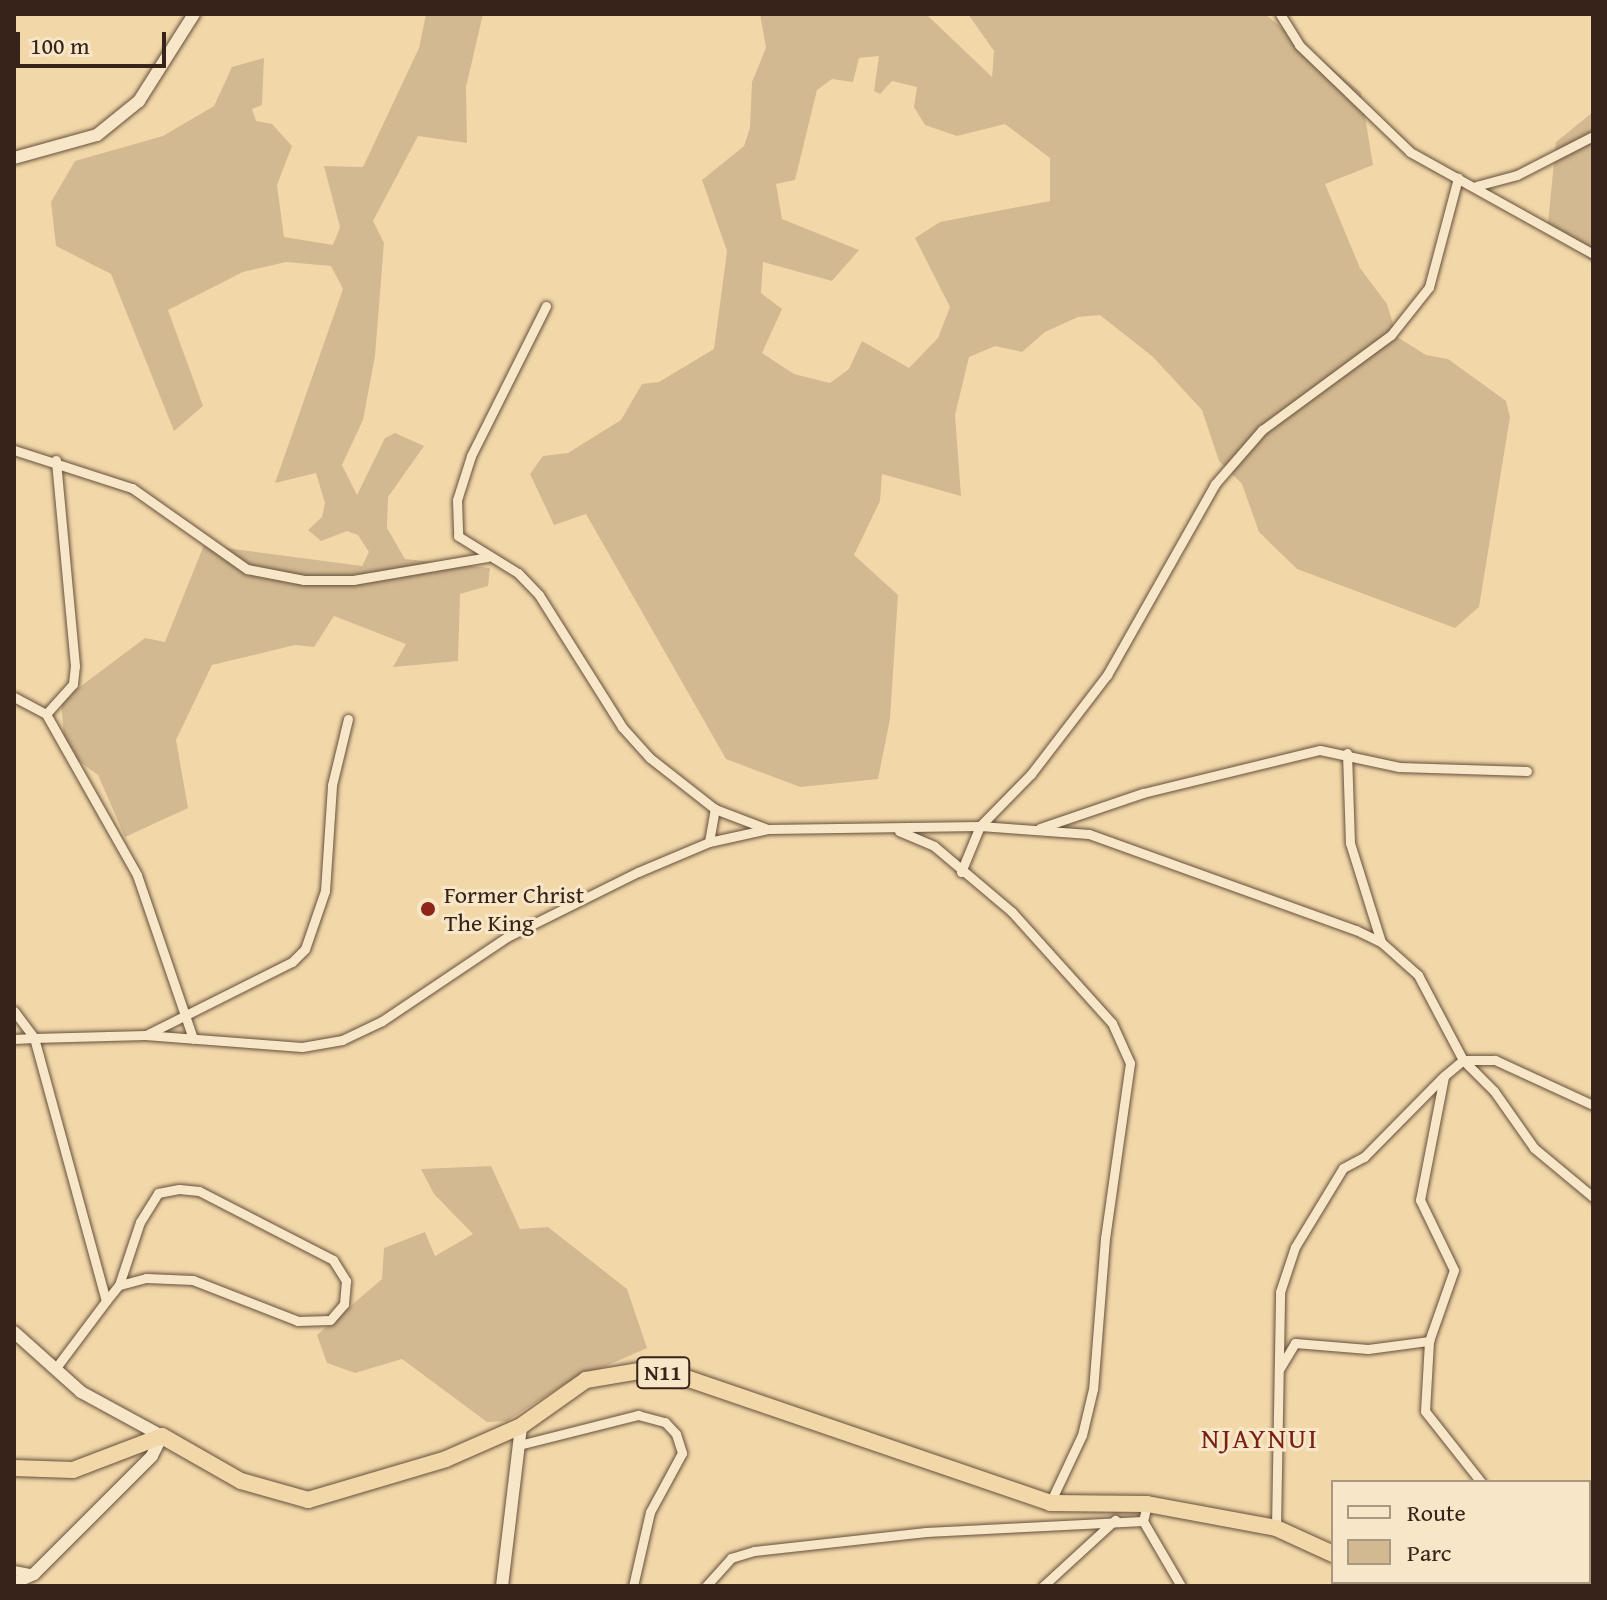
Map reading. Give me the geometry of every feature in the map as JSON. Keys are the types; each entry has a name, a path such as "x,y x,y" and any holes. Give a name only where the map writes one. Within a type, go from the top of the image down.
{"highway":[{"name":"N11","path":"162,1436 241,1481 308,1500 446,1459 521,1426 586,1380 645,1370 683,1377 1050,1503 1147,1504 1276,1528 1331,1553"},
{"path":"14,1468 73,1470 162,1436"}],"street":[{"path":"14,158 97,135 139,101 194,14"},
{"path":"1280,14 1299,45 1410,152 1476,186 1593,254"},
{"path":"1476,186 1517,175 1593,136"},
{"path":"961,872 980,826 1090,701 1215,484 1262,430 1391,335 1429,287 1458,178"},
{"path":"546,306 471,456 457,500 458,536 518,573 539,595 622,727 674,779 715,809 768,829"},
{"path":"14,450 56,460 154,500 247,569 304,580 353,580 489,556"},
{"path":"46,714 73,684 75,666 56,460"},
{"path":"14,697 46,714 137,875 183,1019 193,1039"},
{"path":"145,1035 183,1019 292,962 305,949 325,891 332,785 348,719"},
{"path":"1038,828 1285,755 1347,753 1399,767 1527,771"},
{"path":"1347,753 1350,843 1381,942"},
{"path":"709,842 715,809"},
{"path":"14,1039 145,1035 302,1047 342,1040 382,1021 507,937 709,842 768,829 1038,828 1130,847 1381,942 1418,975 1463,1060 1494,1091 1534,1148 1593,1197"},
{"path":"896,830 934,846 961,872 1012,912 1112,1023 1130,1063 1105,1238 1093,1389 1082,1435 1050,1503"},
{"path":"14,1011 34,1038 106,1301"},
{"path":"1276,1528 1280,1292 1295,1247 1343,1168 1364,1157 1463,1060 1495,1060 1593,1105"},
{"path":"1444,1076 1420,1200 1454,1270 1429,1341 1425,1411 1479,1480"},
{"path":"55,1369 119,1285 140,1222 158,1193 179,1189 199,1191 333,1260 346,1281 344,1304 330,1320 298,1321 193,1280 146,1278 119,1285"},
{"path":"14,1332 81,1392 162,1436 152,1456 34,1574 14,1583"},
{"path":"1279,1370 1295,1343 1368,1349 1429,1341"},
{"path":"523,1444 638,1415 665,1422 676,1434 682,1453 650,1512 633,1586"},
{"path":"502,1586 523,1444 521,1426"},
{"path":"1147,1504 1143,1521 1181,1586"},
{"path":"706,1586 731,1558 754,1551 1115,1520 1143,1521"},
{"path":"1043,1586 1115,1520"},
{"path":"14,1570 34,1574"}],"green space":[{"path":"426,14 483,14 466,87 467,143 418,136 373,221 384,243 375,356 363,420 342,465 357,495 385,438 395,433 424,446 388,497 387,528 405,559 490,568 488,586 460,594 458,661 393,667 406,644 334,616 314,647 295,645 212,665 176,740 188,808 125,837 98,775 65,751 61,701 145,638 165,642 204,545 362,566 369,552 358,535 347,531 321,541 308,530 322,517 325,503 316,473 275,483 343,289 331,266 286,262 243,272 168,310 203,406 174,431 111,274 56,246 51,202 75,161 163,136 214,106 232,67 264,58 262,105 252,109 256,121 272,124 292,146 277,185 284,237 333,245 340,227 324,166 363,167 419,48"},
{"path":"760,14 926,14 992,77 994,51 968,14 1265,14 1361,92 1373,165 1325,184 1360,268 1387,304 1397,337 1426,355 1448,359 1506,401 1510,417 1479,607 1455,628 1297,569 1259,532 1242,484 1219,461 1202,410 1153,357 1100,315 1078,317 1045,332 1022,352 995,346 969,357 955,415 961,496 882,474 880,501 854,555 898,595 890,719 878,779 800,787 726,759 586,514 554,525 530,474 543,456 568,453 621,420 642,384 659,382 714,349 727,251 702,180 744,146 750,128 752,82 766,48","holes":["879,56 874,91 880,94 892,81 917,87 914,107 925,125 957,136 1005,124 1050,158 1050,201 940,222 915,238 950,307 938,338 909,368 862,341 849,369 830,383 794,374 762,353 782,309 761,293 763,262 832,281 859,250 782,219 776,184 795,180 817,90 832,79 853,82 859,58"]},
{"path":"1593,112 1593,263 1548,223 1556,142"},
{"path":"491,1166 520,1229 548,1227 627,1289 647,1348 563,1385 507,1421 487,1422 402,1359 355,1373 327,1363 317,1335 382,1279 384,1248 425,1232 435,1256 473,1234 434,1194 421,1169"}],"place":[{"name":"Former Christ The King","path":"428,909"}],"district":[{"name":"NJAYNUI","path":"1260,1438"}]}
